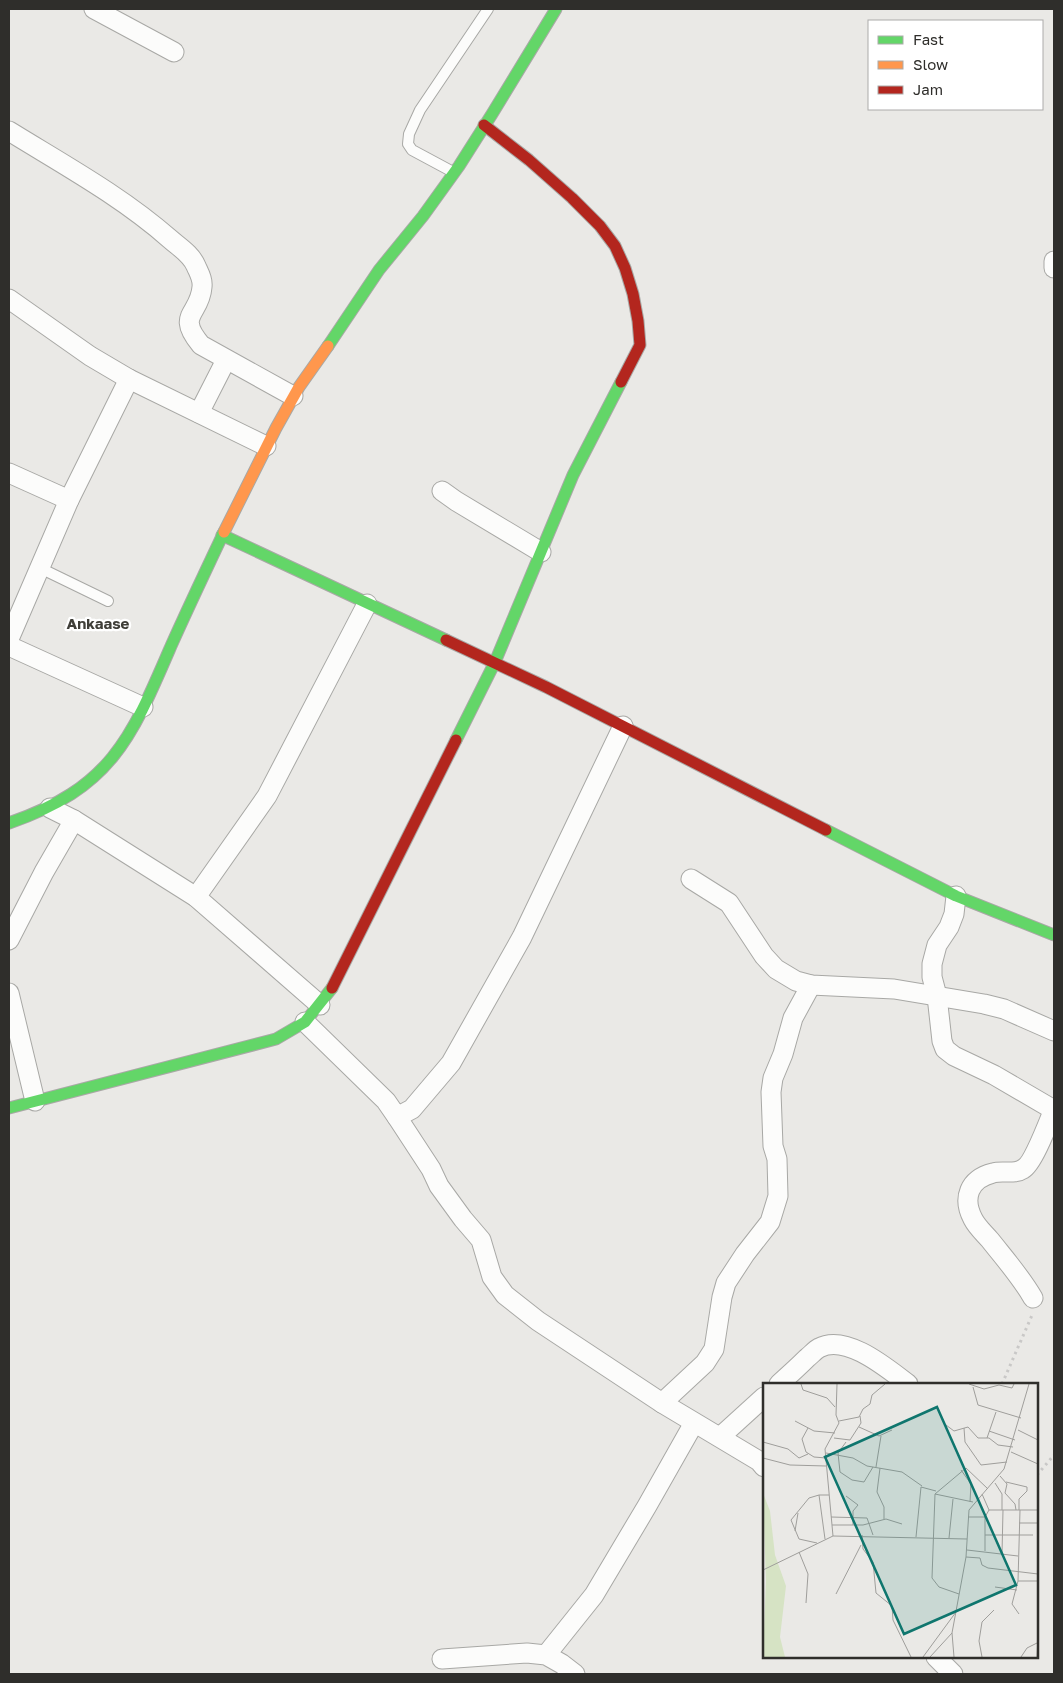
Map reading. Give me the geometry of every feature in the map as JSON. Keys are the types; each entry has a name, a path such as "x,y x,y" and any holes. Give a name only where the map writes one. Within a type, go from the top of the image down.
{"street":[{"path":"94,9 174,52"},
{"path":"9,823 50,808 67,799 84,786 112,759 128,736 222,536 293,396 378,272 423,216 453,172 511,85 556,9"},
{"path":"9,1108 276,1038 305,1022 335,985 495,662 573,475 637,352 640,345 640,327 629,282 616,247 598,222 543,172 484,124"},
{"path":"9,131 105,190 162,232 193,259 202,278 202,287 200,297 188,324 192,335 201,345 293,396"},
{"path":"1054,261 1054,268"},
{"path":"9,300 90,356 128,379 266,446"},
{"path":"200,413 226,360"},
{"path":"9,640 69,500 128,379"},
{"path":"9,473 69,500"},
{"path":"442,491 541,552"},
{"path":"222,536 495,662 956,896 1053,930"},
{"path":"196,897 267,796 367,604"},
{"path":"9,646 143,707"},
{"path":"397,1117 412,1108 451,1063 522,937 623,726"},
{"path":"50,808 74,820 196,897 320,1005"},
{"path":"9,940 44,872 74,820"},
{"path":"691,879 729,903 764,956 776,969 796,980 811,985 894,989 984,1004 1004,1009 1054,1031"},
{"path":"956,896 954,914 949,927 937,945 932,964 932,976 942,1041 945,1049 954,1056 994,1075 1054,1110 1030,1162 1024,1169 1014,1172 994,1172 981,1178 969,1190 967,1204 974,1221 1025,1283 1033,1298"},
{"path":"662,1403 706,1363 714,1348 726,1283 745,1254 770,1222 778,1196 777,1159 773,1146 772,1078 782,1054 793,1018 811,985"},
{"path":"9,993 35,1101"},
{"path":"305,1022 386,1101 431,1169 439,1186 481,1240 492,1277 506,1295 538,1321 662,1403 759,1461 763,1466"},
{"path":"780,1383 819,1348 829,1344 841,1345 860,1351 907,1383"},
{"path":"720,1438 763,1399"},
{"path":"546,1655 594,1595 694,1423"},
{"path":"442,1659 527,1653 546,1655 575,1674"}],"lane":[{"path":"453,172 412,150 408,144 409,134 420,110 488,9"},
{"path":"40,568 108,601"}],"path":[{"path":"1002,1383 1033,1312 1033,1298"},
{"path":"1038,1474 1054,1455"}],"traffic: fast":[{"path":"328,346 379,270 423,216 459,166 556,9"},
{"path":"456,740 495,662 573,475 621,382"},
{"path":"9,823 44,809 72,794 95,776 113,756 129,734 143,708 224,532"},
{"path":"222,535 446,640"},
{"path":"826,830 956,896 1054,935"},
{"path":"9,1108 276,1039 305,1022 332,988"}],"traffic: slow":[{"path":"224,532 276,428 299,387 328,346"}],"traffic: jam":[{"path":"484,125 529,160 572,198 600,226 615,246 625,268 633,294 640,345 621,382"},
{"path":"446,640 546,687 826,830"},
{"path":"332,988 456,740"}],"district":[{"name":"Ankaase","path":"98,623"}]}
